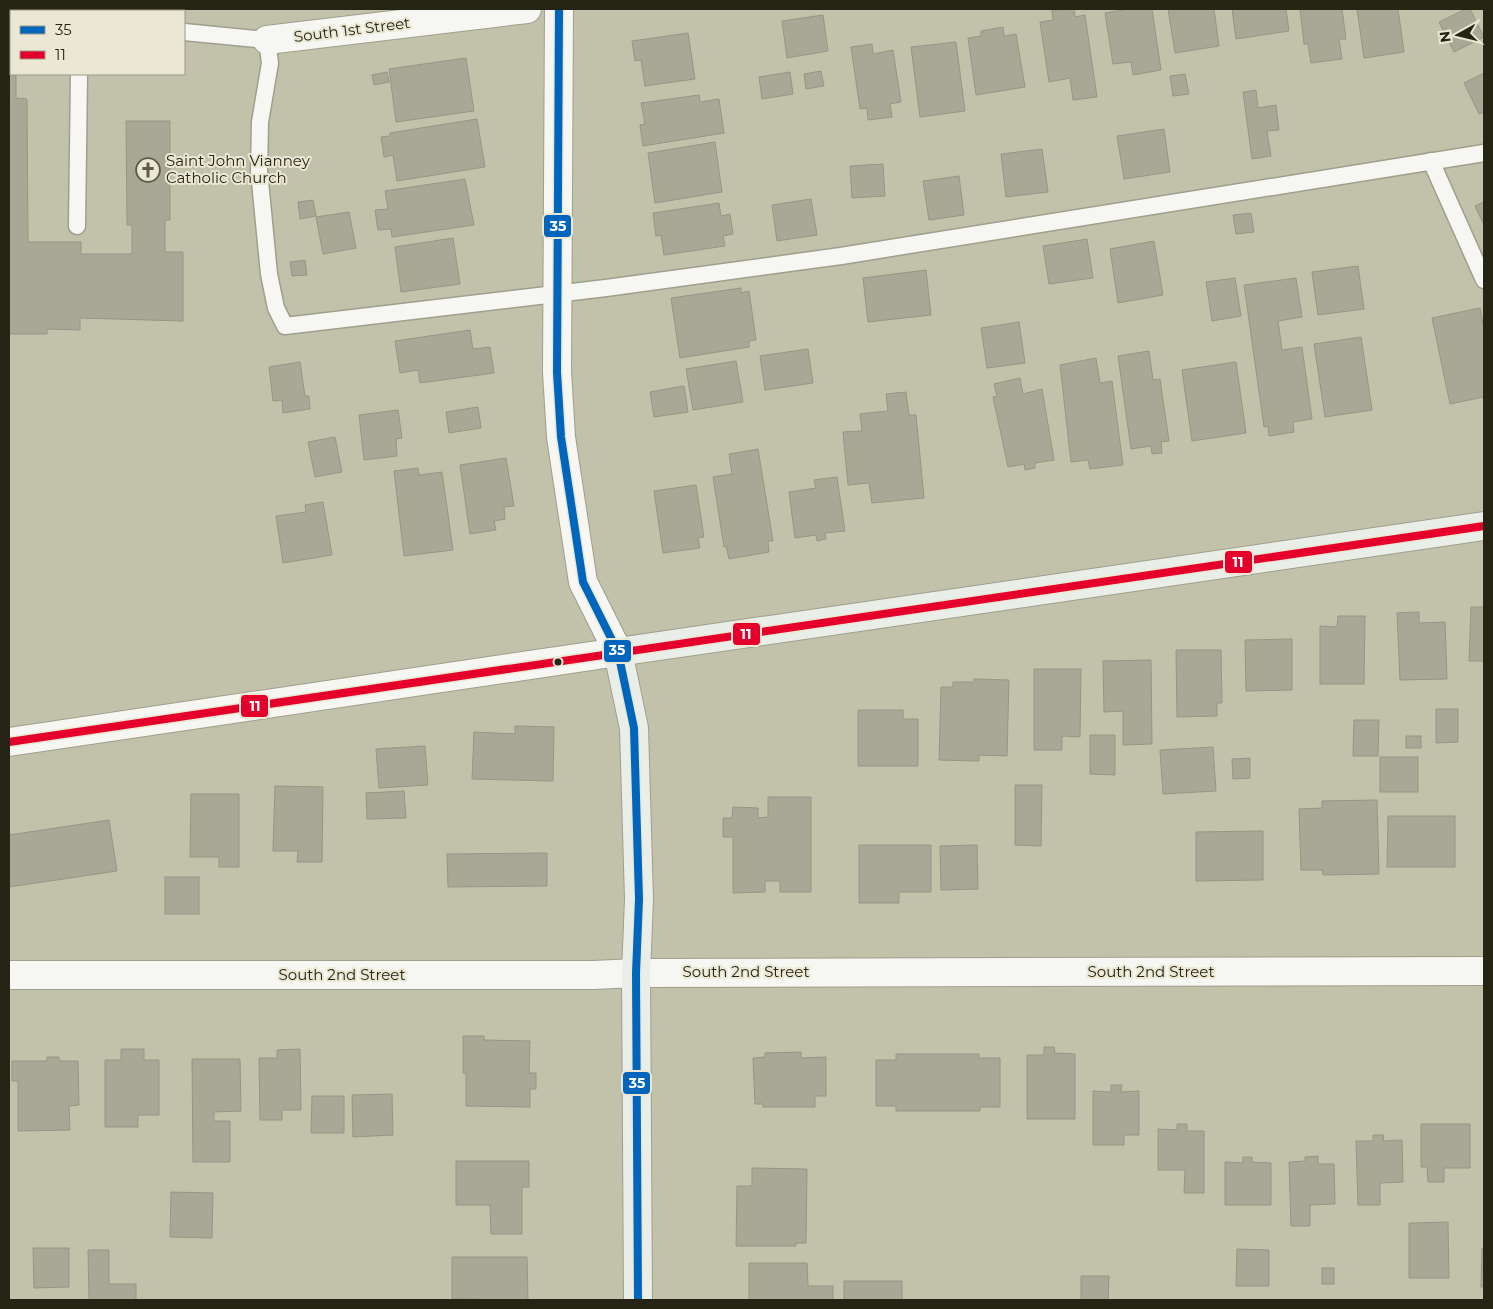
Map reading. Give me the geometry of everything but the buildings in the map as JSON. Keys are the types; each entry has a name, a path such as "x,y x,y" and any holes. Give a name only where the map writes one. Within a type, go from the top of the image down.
{"main road":[{"path":"638,1300 636,973 639,899 634,728 618,652 1484,526"}],"street":[{"name":"South 1st Street","path":"267,40 527,9"},
{"path":"9,742 618,652 583,582 561,437 557,372 556,293 559,9"},
{"name":"South 2nd Street","path":"9,975 594,975 636,973 1484,971"}],"lane":[{"path":"185,32 267,40 270,63 260,122 259,171 269,274 276,308 285,326 840,256 1484,153"},
{"path":"77,226 79,75"},
{"path":"1430,161 1484,280"}],"transit line":[{"name":"35","path":"559,9 557,372 561,437 583,582 618,652 634,728 639,899 636,973 638,1300"},
{"name":"11","path":"9,742 1484,526"}],"place":[{"name":"Saint John Vianney Catholic Church","path":"148,170"}]}
